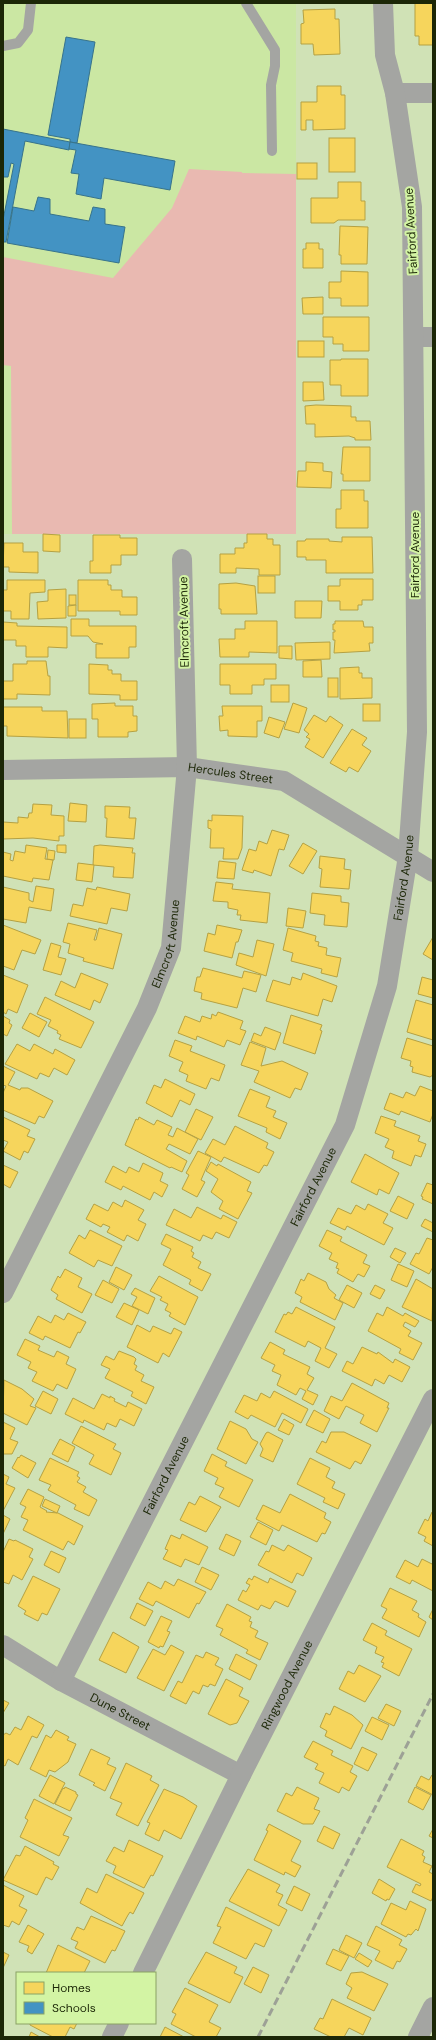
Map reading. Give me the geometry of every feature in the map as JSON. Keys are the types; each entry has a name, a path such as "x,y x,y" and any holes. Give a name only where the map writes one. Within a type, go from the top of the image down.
{"street":[{"name":"Fairford Avenue","path":"61,1681 345,1125 387,986 408,856 416,732 424,337 412,207 395,93 385,55 383,3"},
{"path":"395,93 433,93"},
{"name":"Elmcroft Avenue","path":"3,1293 147,1008 171,948 187,767 182,559"},
{"name":"Hercules Street","path":"3,770 187,767 284,781 433,872"},
{"name":"Ringwood Avenue","path":"143,1972 241,1775 433,1399"},
{"name":"Dune Street","path":"3,1645 61,1681 241,1775"},
{"path":"418,2037 433,2007"},
{"path":"112,2037 118,2024"}],"lane":[{"path":"3,46 18,43 28,30 31,3"},
{"path":"246,3 274,50 275,66 271,85 272,151"}],"shaded area":[{"path":"3,3 296,3 296,534 3,534"},
{"path":"189,169 242,173 296,174 296,534 12,534 11,366 3,365 3,257 113,278 172,208"}],"building: Homes":[{"path":"415,3 433,3 433,45 419,45 419,36 415,36"},
{"path":"335,9 335,19 339,19 340,54 314,55 313,44 301,44 301,24 304,23 303,10"},
{"path":"317,86 341,86 341,95 345,95 345,129 313,130 313,120 306,120 306,130 301,130 301,102 317,102"},
{"path":"329,138 355,138 355,172 329,172"},
{"path":"297,163 317,163 317,179 297,179"},
{"path":"338,182 361,182 361,201 365,201 365,220 338,220 334,223 311,223 311,198 338,198"},
{"path":"340,226 368,227 367,264 341,264 341,255 339,255"},
{"path":"306,243 319,243 319,249 323,249 323,268 303,268 303,249 306,249"},
{"path":"341,271 368,272 368,306 341,306 341,298 329,298 329,282 341,282"},
{"path":"323,297 323,314 303,314 302,298"},
{"path":"323,317 369,317 369,351 343,351 343,344 333,344 333,337 323,337"},
{"path":"298,341 324,341 324,357 298,357"},
{"path":"368,359 368,396 341,396 341,385 330,385 330,360"},
{"path":"303,382 323,382 324,400 303,401"},
{"path":"305,406 351,406 351,417 356,417 356,421 370,421 371,440 355,440 355,438 349,436 315,437 315,424 306,424"},
{"path":"343,447 370,447 370,481 343,481 343,474 341,474"},
{"path":"306,462 323,463 323,471 332,472 331,488 297,487 298,471 306,471"},
{"path":"341,490 364,490 364,501 368,501 368,528 336,528 336,509 341,509"},
{"path":"43,534 60,535 60,552 43,551"},
{"path":"247,534 267,534 267,539 273,539 273,545 280,545 280,575 259,575 259,569 236,568 236,573 220,573 220,554 235,554 235,548 244,548 244,543 247,543"},
{"path":"93,535 120,535 120,538 137,538 137,555 121,555 121,565 111,565 111,573 90,573 90,561 93,561"},
{"path":"342,537 372,537 373,573 326,573 326,560 306,560 306,557 297,557 297,541 305,541 306,539 329,539 329,541 342,542"},
{"path":"4,543 23,543 23,552 38,552 38,573 9,572 9,567 3,567"},
{"path":"258,576 275,576 275,593 258,593"},
{"path":"340,579 373,579 373,600 362,600 362,605 358,605 358,610 340,610 340,601 328,601 328,586 340,586"},
{"path":"7,580 45,580 45,592 30,593 29,619 11,619 11,611 3,611 3,590 7,590"},
{"path":"78,580 108,580 108,585 111,585 111,590 122,590 122,597 137,597 137,615 120,615 120,611 78,611"},
{"path":"236,583 255,586 257,614 221,614 221,609 219,609 219,584"},
{"path":"66,589 66,618 38,619 37,602 48,601 48,590"},
{"path":"69,595 76,595 76,605 69,605"},
{"path":"295,601 322,601 321,618 295,618"},
{"path":"76,605 76,616 68,616 68,606"},
{"path":"71,619 89,619 89,626 136,626 136,647 129,647 129,658 96,658 96,644 103,644 93,642 88,636 71,636"},
{"path":"245,621 277,621 277,653 249,652 249,657 220,657 219,639 235,639 235,629 245,629"},
{"path":"335,621 363,621 364,627 373,627 373,643 369,643 370,651 334,653 335,640 333,640 333,632 335,632 335,630 333,630 333,624 335,624"},
{"path":"3,622 17,623 17,626 67,627 67,648 48,647 48,657 26,657 26,646 16,646 16,640 3,640"},
{"path":"330,642 330,659 296,660 295,643"},
{"path":"279,646 292,646 292,659 279,658"},
{"path":"321,660 322,677 303,677 303,661"},
{"path":"27,661 46,661 48,676 50,676 50,695 17,694 17,699 3,699 3,681 13,681 13,664 27,664"},
{"path":"89,664 108,665 108,670 112,670 112,674 121,674 121,681 137,681 137,700 120,700 120,695 89,694"},
{"path":"220,664 276,664 276,679 264,679 264,685 252,685 252,694 230,694 230,685 220,685"},
{"path":"359,667 359,673 362,673 362,678 372,678 372,698 340,699 340,668"},
{"path":"328,678 338,678 338,697 328,697"},
{"path":"271,685 289,685 289,702 271,702"},
{"path":"115,703 115,706 133,706 133,716 137,716 137,731 128,732 128,737 98,737 98,719 92,719 92,704"},
{"path":"293,703 307,708 299,733 284,729"},
{"path":"363,704 380,704 380,721 363,721"},
{"path":"222,706 262,706 262,721 257,721 257,737 228,736 228,730 220,731 219,716 223,716"},
{"path":"3,707 42,707 42,711 67,711 68,738 7,736 7,726 3,726"},
{"path":"314,715 326,722 330,716 343,725 323,758 305,747 310,739 306,737 309,734 304,730"},
{"path":"269,717 285,722 279,738 264,733"},
{"path":"69,719 86,719 86,738 69,738"},
{"path":"352,729 367,738 362,745 371,751 358,772 349,767 346,772 330,763"},
{"path":"70,803 87,805 86,822 68,821"},
{"path":"33,804 52,805 51,815 64,816 64,836 59,836 59,841 33,838 3,839 3,822 18,823 18,817 28,818 29,813 32,813"},
{"path":"105,806 130,807 129,818 136,818 134,839 106,837 107,818 105,818"},
{"path":"212,815 243,816 242,848 238,859 223,859 224,848 210,848 211,829 208,828 208,820 212,821"},
{"path":"272,830 289,835 284,850 279,849 271,876 254,870 253,873 242,870 249,849 256,851 259,841 267,844"},
{"path":"303,843 317,851 303,874 289,866"},
{"path":"26,845 47,848 45,859 53,860 49,880 33,878 32,882 3,876 3,852 11,854 10,860 13,861 15,851 25,853"},
{"path":"57,845 66,845 66,853 57,852"},
{"path":"100,845 133,848 132,853 135,853 133,878 113,877 114,867 93,865 94,846"},
{"path":"48,850 55,851 54,860 47,859"},
{"path":"320,856 345,859 344,869 351,870 349,889 320,887 322,869 319,868"},
{"path":"219,861 236,863 234,879 217,878"},
{"path":"78,863 94,865 92,882 76,880"},
{"path":"216,882 233,884 232,889 270,893 267,923 240,920 241,915 237,915 238,910 228,908 228,902 213,901"},
{"path":"36,886 54,889 51,911 29,907 26,923 3,919 3,887 29,893 29,900 33,902"},
{"path":"97,887 130,894 127,911 111,908 107,924 70,916 73,904 83,906 87,888 96,890"},
{"path":"312,893 341,896 341,902 349,903 347,927 324,925 325,915 310,913"},
{"path":"288,908 306,911 303,928 286,926"},
{"path":"68,923 97,930 94,940 96,940 99,928 122,934 113,969 83,961 84,958 68,953 70,944 63,942"},
{"path":"3,925 41,940 35,954 22,950 14,970 3,966"},
{"path":"217,925 242,930 238,942 236,942 232,958 204,951 208,933 215,935"},
{"path":"288,928 316,936 315,941 319,942 318,946 327,948 326,955 341,958 337,977 321,973 322,969 291,961 293,953 283,950"},
{"path":"433,937 433,960 423,954"},
{"path":"257,940 274,944 266,976 236,965 239,953 253,957"},
{"path":"51,943 61,946 58,957 66,959 61,975 43,970"},
{"path":"203,968 242,978 244,971 261,975 256,992 243,988 237,1008 201,999 202,993 194,991 197,977 200,977"},
{"path":"81,973 108,984 100,1003 94,1000 90,1010 55,995 61,981 75,988"},
{"path":"303,973 337,986 332,1002 323,999 318,1016 266,1001 273,980 290,985 292,977 301,980"},
{"path":"3,975 28,985 17,1013 8,1009 6,1014 3,1012"},
{"path":"422,977 433,980 433,998 418,994"},
{"path":"45,997 94,1022 81,1048 59,1039 61,1035 57,1033 58,1031 48,1026 51,1020 37,1014"},
{"path":"416,1000 433,1005 433,1040 407,1032"},
{"path":"218,1012 243,1021 240,1029 246,1031 240,1045 227,1040 224,1047 197,1036 196,1040 178,1033 185,1016 200,1022 202,1016 211,1019 212,1014 216,1016"},
{"path":"30,1013 47,1022 39,1037 22,1028"},
{"path":"291,1015 322,1025 320,1030 322,1031 315,1054 283,1043"},
{"path":"3,1016 10,1020 9,1023 12,1025 7,1036 3,1034"},
{"path":"265,1027 281,1033 275,1050 251,1041 254,1033 261,1036"},
{"path":"407,1038 433,1046 433,1075 430,1077 412,1072 413,1067 410,1066 411,1061 401,1058"},
{"path":"175,1040 192,1046 190,1051 225,1065 219,1081 211,1078 206,1089 186,1081 188,1075 179,1071 183,1062 169,1056"},
{"path":"250,1042 266,1048 261,1066 282,1061 308,1073 301,1090 295,1088 290,1098 254,1082 259,1071 241,1065"},
{"path":"17,1044 30,1051 34,1044 53,1054 55,1049 75,1060 67,1075 54,1068 49,1077 40,1073 37,1079 5,1064"},
{"path":"3,1066 15,1072 8,1085 20,1090 21,1088 28,1088 53,1101 44,1118 39,1116 35,1124 3,1110 3,1093 6,1086 3,1085"},
{"path":"165,1079 195,1094 190,1105 180,1100 172,1117 146,1103 154,1085 161,1088"},
{"path":"420,1086 433,1091 433,1114 430,1122 401,1111 399,1115 384,1109 390,1093 403,1098 406,1092 415,1096"},
{"path":"250,1089 270,1097 266,1107 276,1111 273,1117 287,1123 280,1139 266,1132 267,1128 238,1116"},
{"path":"196,1109 213,1117 201,1140 185,1132"},
{"path":"381,1116 396,1121 394,1126 420,1136 418,1141 426,1144 421,1157 415,1155 411,1166 392,1158 394,1151 385,1147 389,1139 375,1133"},
{"path":"3,1117 30,1130 27,1136 35,1139 28,1153 24,1151 20,1160 3,1151 8,1142 3,1140"},
{"path":"139,1117 154,1125 157,1120 172,1127 168,1135 173,1137 177,1128 198,1139 190,1154 169,1144 166,1149 187,1161 182,1172 171,1167 170,1168 125,1145 136,1119 138,1120"},
{"path":"235,1126 268,1143 266,1148 274,1152 267,1166 264,1165 259,1173 224,1157 221,1162 205,1153 213,1139 225,1145"},
{"path":"198,1151 211,1157 201,1180 205,1182 197,1197 182,1189 189,1175 186,1173"},
{"path":"365,1154 399,1173 389,1194 379,1189 377,1195 351,1182"},
{"path":"211,1162 217,1166 218,1164 251,1182 247,1191 252,1193 238,1219 219,1209 223,1201 211,1192 218,1179 206,1171"},
{"path":"143,1163 163,1173 160,1181 168,1185 162,1197 154,1192 150,1200 123,1186 121,1190 105,1182 113,1166 126,1173 129,1167 139,1172"},
{"path":"3,1165 18,1172 10,1188 3,1184"},
{"path":"427,1183 433,1185 433,1204 422,1199 423,1197 421,1196"},
{"path":"398,1196 414,1204 407,1219 390,1211"},
{"path":"125,1200 144,1210 138,1220 146,1224 138,1241 127,1235 124,1241 107,1232 110,1227 103,1224 101,1227 86,1219 94,1204 108,1211 113,1202 122,1207"},
{"path":"368,1204 388,1214 383,1223 393,1228 384,1245 347,1226 345,1230 330,1223 338,1208 351,1214 356,1205 365,1210"},
{"path":"197,1207 221,1219 223,1215 237,1222 229,1238 216,1232 212,1239 203,1235 200,1241 166,1225 174,1209 191,1218"},
{"path":"425,1219 433,1223 433,1232 421,1226"},
{"path":"90,1230 122,1246 112,1266 98,1260 94,1267 69,1253 79,1235 85,1239"},
{"path":"327,1230 342,1237 340,1241 367,1255 363,1263 370,1266 364,1277 358,1274 353,1282 337,1273 339,1269 336,1268 338,1263 329,1259 332,1253 319,1246"},
{"path":"166,1234 193,1247 191,1251 194,1253 192,1257 201,1262 198,1268 211,1274 202,1291 189,1284 191,1280 163,1265 171,1249 161,1244"},
{"path":"427,1238 433,1240 433,1267 429,1274 410,1264 416,1253 419,1254"},
{"path":"395,1248 406,1253 400,1263 390,1257"},
{"path":"398,1264 414,1271 407,1287 391,1280"},
{"path":"116,1267 132,1275 124,1290 109,1282"},
{"path":"65,1269 82,1278 78,1287 92,1294 82,1313 56,1299 58,1295 51,1290 58,1276 60,1278"},
{"path":"308,1273 326,1282 329,1289 336,1295 334,1298 343,1303 335,1320 300,1302 302,1297 295,1293 301,1279 304,1281"},
{"path":"159,1276 198,1297 185,1325 169,1316 171,1313 165,1310 168,1304 160,1300 162,1297 150,1291"},
{"path":"416,1279 433,1289 432,1321 402,1307"},
{"path":"103,1280 119,1289 112,1303 95,1295"},
{"path":"347,1285 362,1293 354,1308 339,1300"},
{"path":"375,1285 385,1290 380,1299 370,1294"},
{"path":"135,1288 155,1298 148,1314 132,1306 137,1297 131,1294"},
{"path":"124,1303 139,1310 132,1325 116,1317"},
{"path":"296,1307 335,1327 325,1348 337,1354 329,1368 315,1361 321,1348 308,1341 305,1347 275,1332 284,1314 286,1315 288,1312 292,1314"},
{"path":"387,1307 403,1316 405,1313 419,1321 415,1327 405,1322 403,1326 411,1331 408,1336 422,1343 413,1360 399,1353 401,1349 368,1331 377,1313 383,1316"},
{"path":"68,1313 86,1322 80,1333 78,1332 70,1348 45,1336 43,1340 29,1333 38,1316 51,1323 55,1315 64,1320"},
{"path":"137,1325 150,1332 153,1326 171,1334 174,1328 182,1332 169,1357 163,1353 158,1363 127,1347"},
{"path":"25,1339 40,1346 38,1350 54,1357 57,1351 69,1357 66,1364 76,1369 67,1389 57,1384 53,1391 32,1381 37,1372 28,1368 31,1362 17,1355"},
{"path":"270,1342 285,1350 283,1354 310,1367 307,1374 314,1378 307,1390 318,1395 313,1405 302,1399 306,1391 300,1388 296,1395 277,1385 281,1375 272,1371 275,1365 261,1358"},
{"path":"362,1347 377,1354 378,1352 393,1363 395,1359 410,1367 402,1382 389,1375 384,1384 375,1379 372,1386 342,1371 347,1361 353,1364"},
{"path":"119,1351 136,1359 134,1364 137,1366 135,1370 144,1375 141,1381 154,1387 146,1404 131,1396 133,1392 105,1378 110,1369 101,1365 106,1356 114,1360"},
{"path":"4,1380 22,1389 34,1399 30,1406 36,1408 27,1425 3,1413"},
{"path":"352,1383 389,1403 387,1408 389,1408 377,1432 360,1423 364,1415 346,1406 339,1419 324,1411 331,1396 342,1401"},
{"path":"43,1391 58,1399 51,1414 35,1406"},
{"path":"274,1391 308,1409 301,1423 282,1413 275,1427 251,1415 248,1419 235,1412 244,1395 257,1401 261,1393 270,1398"},
{"path":"102,1394 110,1398 110,1396 115,1399 114,1401 126,1407 128,1402 142,1409 134,1426 120,1419 116,1427 107,1423 104,1430 84,1420 83,1423 65,1414 73,1398 94,1409"},
{"path":"314,1410 330,1419 323,1433 306,1425"},
{"path":"284,1419 294,1425 289,1435 278,1430"},
{"path":"230,1421 246,1429 252,1439 258,1442 246,1464 217,1449"},
{"path":"3,1422 15,1428 10,1439 18,1442 12,1454 3,1454"},
{"path":"81,1426 116,1444 113,1449 121,1453 111,1475 89,1464 94,1455 72,1443"},
{"path":"268,1432 283,1440 273,1462 260,1456 263,1449 260,1444"},
{"path":"331,1432 344,1432 371,1445 361,1464 355,1461 350,1469 316,1452 322,1441 326,1443"},
{"path":"60,1439 75,1447 68,1462 52,1454"},
{"path":"212,1454 227,1462 225,1466 253,1480 239,1507 219,1497 224,1488 215,1484 218,1478 204,1471"},
{"path":"21,1455 36,1463 28,1478 12,1468 18,1457 19,1458"},
{"path":"50,1458 79,1472 77,1476 80,1478 77,1482 86,1487 83,1492 97,1500 89,1516 74,1509 76,1505 48,1490 51,1485 39,1480"},
{"path":"310,1458 330,1468 326,1477 335,1482 332,1488 345,1494 338,1509 323,1502 325,1498 297,1484"},
{"path":"3,1474 9,1477 6,1484 15,1488 3,1511"},
{"path":"28,1489 44,1497 40,1507 47,1511 46,1512 58,1513 83,1526 74,1545 68,1541 63,1550 23,1530 28,1520 21,1517 26,1507 20,1504"},
{"path":"290,1494 326,1513 324,1518 331,1522 325,1534 322,1533 317,1542 282,1525 279,1531 256,1519 263,1505 280,1513"},
{"path":"200,1496 221,1507 206,1532 180,1520 189,1502 195,1505"},
{"path":"45,1499 60,1506 57,1513 42,1506"},
{"path":"432,1512 433,1546 424,1541 426,1537 418,1533 425,1519 428,1521"},
{"path":"3,1515 10,1519 3,1534"},
{"path":"258,1522 273,1530 266,1545 250,1537"},
{"path":"182,1534 208,1547 199,1565 185,1559 181,1567 163,1559 168,1550 165,1549 171,1535 180,1539"},
{"path":"226,1534 241,1541 234,1556 219,1549"},
{"path":"9,1539 15,1540 33,1549 29,1557 33,1559 22,1580 13,1575 9,1584 3,1582 3,1552"},
{"path":"272,1545 284,1551 288,1545 312,1558 303,1576 297,1573 292,1583 258,1565 266,1551 269,1552"},
{"path":"51,1551 66,1558 59,1573 44,1565"},
{"path":"422,1559 432,1564 433,1561 433,1591 412,1580 410,1584 396,1577 405,1560 418,1567"},
{"path":"202,1567 219,1575 211,1590 195,1582"},
{"path":"33,1576 60,1589 47,1615 42,1613 38,1621 24,1614 26,1611 18,1606"},
{"path":"254,1576 268,1583 270,1578 296,1591 288,1607 275,1601 270,1609 261,1605 258,1610 238,1600 243,1590 246,1592 250,1585 246,1583 249,1578 252,1580"},
{"path":"178,1579 206,1592 199,1604 197,1603 189,1618 156,1601 153,1606 139,1599 148,1582 161,1589 165,1581 174,1586"},
{"path":"390,1588 417,1601 412,1610 419,1614 418,1617 426,1622 419,1637 382,1618 387,1609 381,1606"},
{"path":"137,1603 153,1611 145,1626 130,1618"},
{"path":"227,1604 251,1617 249,1621 252,1622 250,1627 258,1631 255,1637 268,1643 260,1660 246,1653 248,1650 220,1635 223,1629 216,1626"},
{"path":"433,1609 433,1620 429,1617"},
{"path":"161,1616 172,1621 167,1631 170,1632 163,1647 160,1646 159,1648 148,1642"},
{"path":"372,1623 387,1631 385,1635 412,1649 399,1676 382,1667 384,1663 381,1662 384,1657 375,1653 377,1647 363,1640"},
{"path":"113,1632 139,1647 126,1673 99,1660"},
{"path":"171,1645 184,1652 164,1691 137,1678 153,1649 165,1655"},
{"path":"206,1652 219,1658 215,1665 223,1669 215,1686 210,1684 208,1687 203,1685 199,1694 193,1691 186,1704 170,1696 178,1681 182,1683 196,1655 203,1658"},
{"path":"236,1654 257,1665 250,1680 229,1669"},
{"path":"359,1665 381,1676 365,1702 339,1689 348,1671 354,1674"},
{"path":"226,1679 243,1688 239,1696 249,1701 237,1723 230,1725 208,1714"},
{"path":"3,1700 9,1703 3,1713"},
{"path":"386,1704 401,1711 394,1726 378,1718"},
{"path":"334,1706 352,1715 363,1725 351,1749 325,1736 327,1731 320,1727 326,1713 330,1715"},
{"path":"28,1716 44,1725 37,1738 32,1736 18,1765 8,1759 5,1766 3,1765 3,1735 6,1733 10,1735 15,1727 21,1730"},
{"path":"372,1717 389,1725 382,1740 365,1731"},
{"path":"56,1730 69,1737 67,1740 76,1744 68,1762 55,1772 49,1770 46,1777 30,1769 46,1735 51,1738"},
{"path":"313,1741 333,1751 331,1755 353,1766 350,1772 357,1776 349,1791 342,1787 339,1793 319,1783 324,1773 315,1769 318,1764 304,1757"},
{"path":"362,1747 377,1754 368,1771 354,1764"},
{"path":"91,1749 110,1758 107,1764 116,1768 105,1791 93,1785 95,1783 79,1775"},
{"path":"126,1763 152,1776 150,1780 159,1785 138,1826 116,1815 122,1803 110,1798"},
{"path":"50,1775 65,1783 54,1804 39,1796"},
{"path":"432,1775 433,1795 416,1786 421,1776 429,1780"},
{"path":"65,1787 76,1792 78,1795 70,1811 55,1804 63,1788 64,1789"},
{"path":"297,1787 319,1798 314,1809 320,1811 313,1824 303,1824 277,1811 286,1793 292,1796"},
{"path":"415,1787 431,1795 423,1810 408,1802"},
{"path":"164,1789 183,1797 197,1806 181,1839 164,1830 159,1841 145,1834 150,1823 147,1822"},
{"path":"34,1799 72,1818 63,1835 69,1837 59,1856 20,1837 28,1820 25,1818"},
{"path":"269,1824 301,1841 291,1861 301,1866 295,1877 285,1872 284,1875 254,1860 268,1831 266,1830"},
{"path":"324,1826 340,1834 333,1849 317,1841"},
{"path":"433,1829 433,1838 429,1836"},
{"path":"401,1839 424,1851 422,1855 425,1857 423,1862 432,1866 429,1872 433,1874 433,1897 431,1901 412,1892 416,1884 420,1886 421,1884 387,1867"},
{"path":"129,1840 163,1856 153,1876 151,1875 144,1888 113,1873 116,1866 106,1861 114,1847 124,1852"},
{"path":"25,1846 54,1862 53,1864 59,1867 52,1880 46,1877 37,1895 3,1880 16,1855 20,1856"},
{"path":"248,1869 280,1885 276,1892 283,1895 278,1905 287,1910 279,1926 229,1901"},
{"path":"106,1874 144,1893 133,1914 130,1912 122,1926 80,1903 87,1888 97,1893"},
{"path":"379,1879 395,1889 389,1900 387,1899 386,1901 372,1893"},
{"path":"3,1885 24,1896 19,1906 27,1910 19,1925 12,1921 9,1927 3,1925"},
{"path":"294,1886 310,1894 302,1911 286,1903"},
{"path":"410,1901 426,1909 418,1931 416,1929 411,1935 408,1934 406,1937 381,1924 391,1903 406,1910"},
{"path":"226,1907 272,1930 264,1947 255,1943 246,1959 213,1943 221,1927 217,1926"},
{"path":"91,1916 125,1931 115,1951 112,1950 105,1963 75,1948 78,1942 71,1939 77,1927 84,1930"},
{"path":"28,1925 44,1934 32,1954 27,1951 29,1946 19,1942"},
{"path":"376,1926 402,1940 399,1945 407,1949 400,1962 397,1961 393,1969 375,1960 380,1951 367,1945"},
{"path":"346,1935 362,1943 354,1958 339,1950"},
{"path":"58,1945 90,1961 84,1972 46,1972"},
{"path":"333,1949 349,1956 341,1971 326,1964"},
{"path":"3,1952 9,1955 3,1968"},
{"path":"206,1952 237,1967 234,1973 243,1977 230,2003 188,1983"},
{"path":"359,1953 372,1961 368,1967 355,1959"},
{"path":"253,1967 269,1975 261,1993 244,1984"},
{"path":"362,1972 388,1984 374,2011 347,1998 352,1988 346,1984 351,1973"},
{"path":"185,1988 218,2005 209,2022 221,2028 216,2037 196,2037 171,2024 176,2014 172,2012"},
{"path":"332,1999 371,2018 363,2035 349,2028 344,2037 331,2037 314,2029 320,2018 323,2019"},
{"path":"76,2024 74,2029 70,2027 65,2037 53,2037 30,2025"},
{"path":"165,2027 184,2037 160,2037"},
{"path":"31,2032 40,2037 29,2037"}],"building: Schools":[{"path":"66,37 95,42 77,143 70,142 70,139 48,135"},
{"path":"3,129 70,142 69,150 25,141 6,242 3,242 3,220 14,164 11,163 8,177 3,177"},
{"path":"70,142 175,161 170,190 104,178 101,199 76,194 79,174 71,173 76,150 69,149"},
{"path":"38,197 50,199 50,214 89,221 93,207 105,209 105,224 125,227 119,263 7,243 13,207 34,211"}],"railway":[{"path":"258,2037 433,1694"}]}
